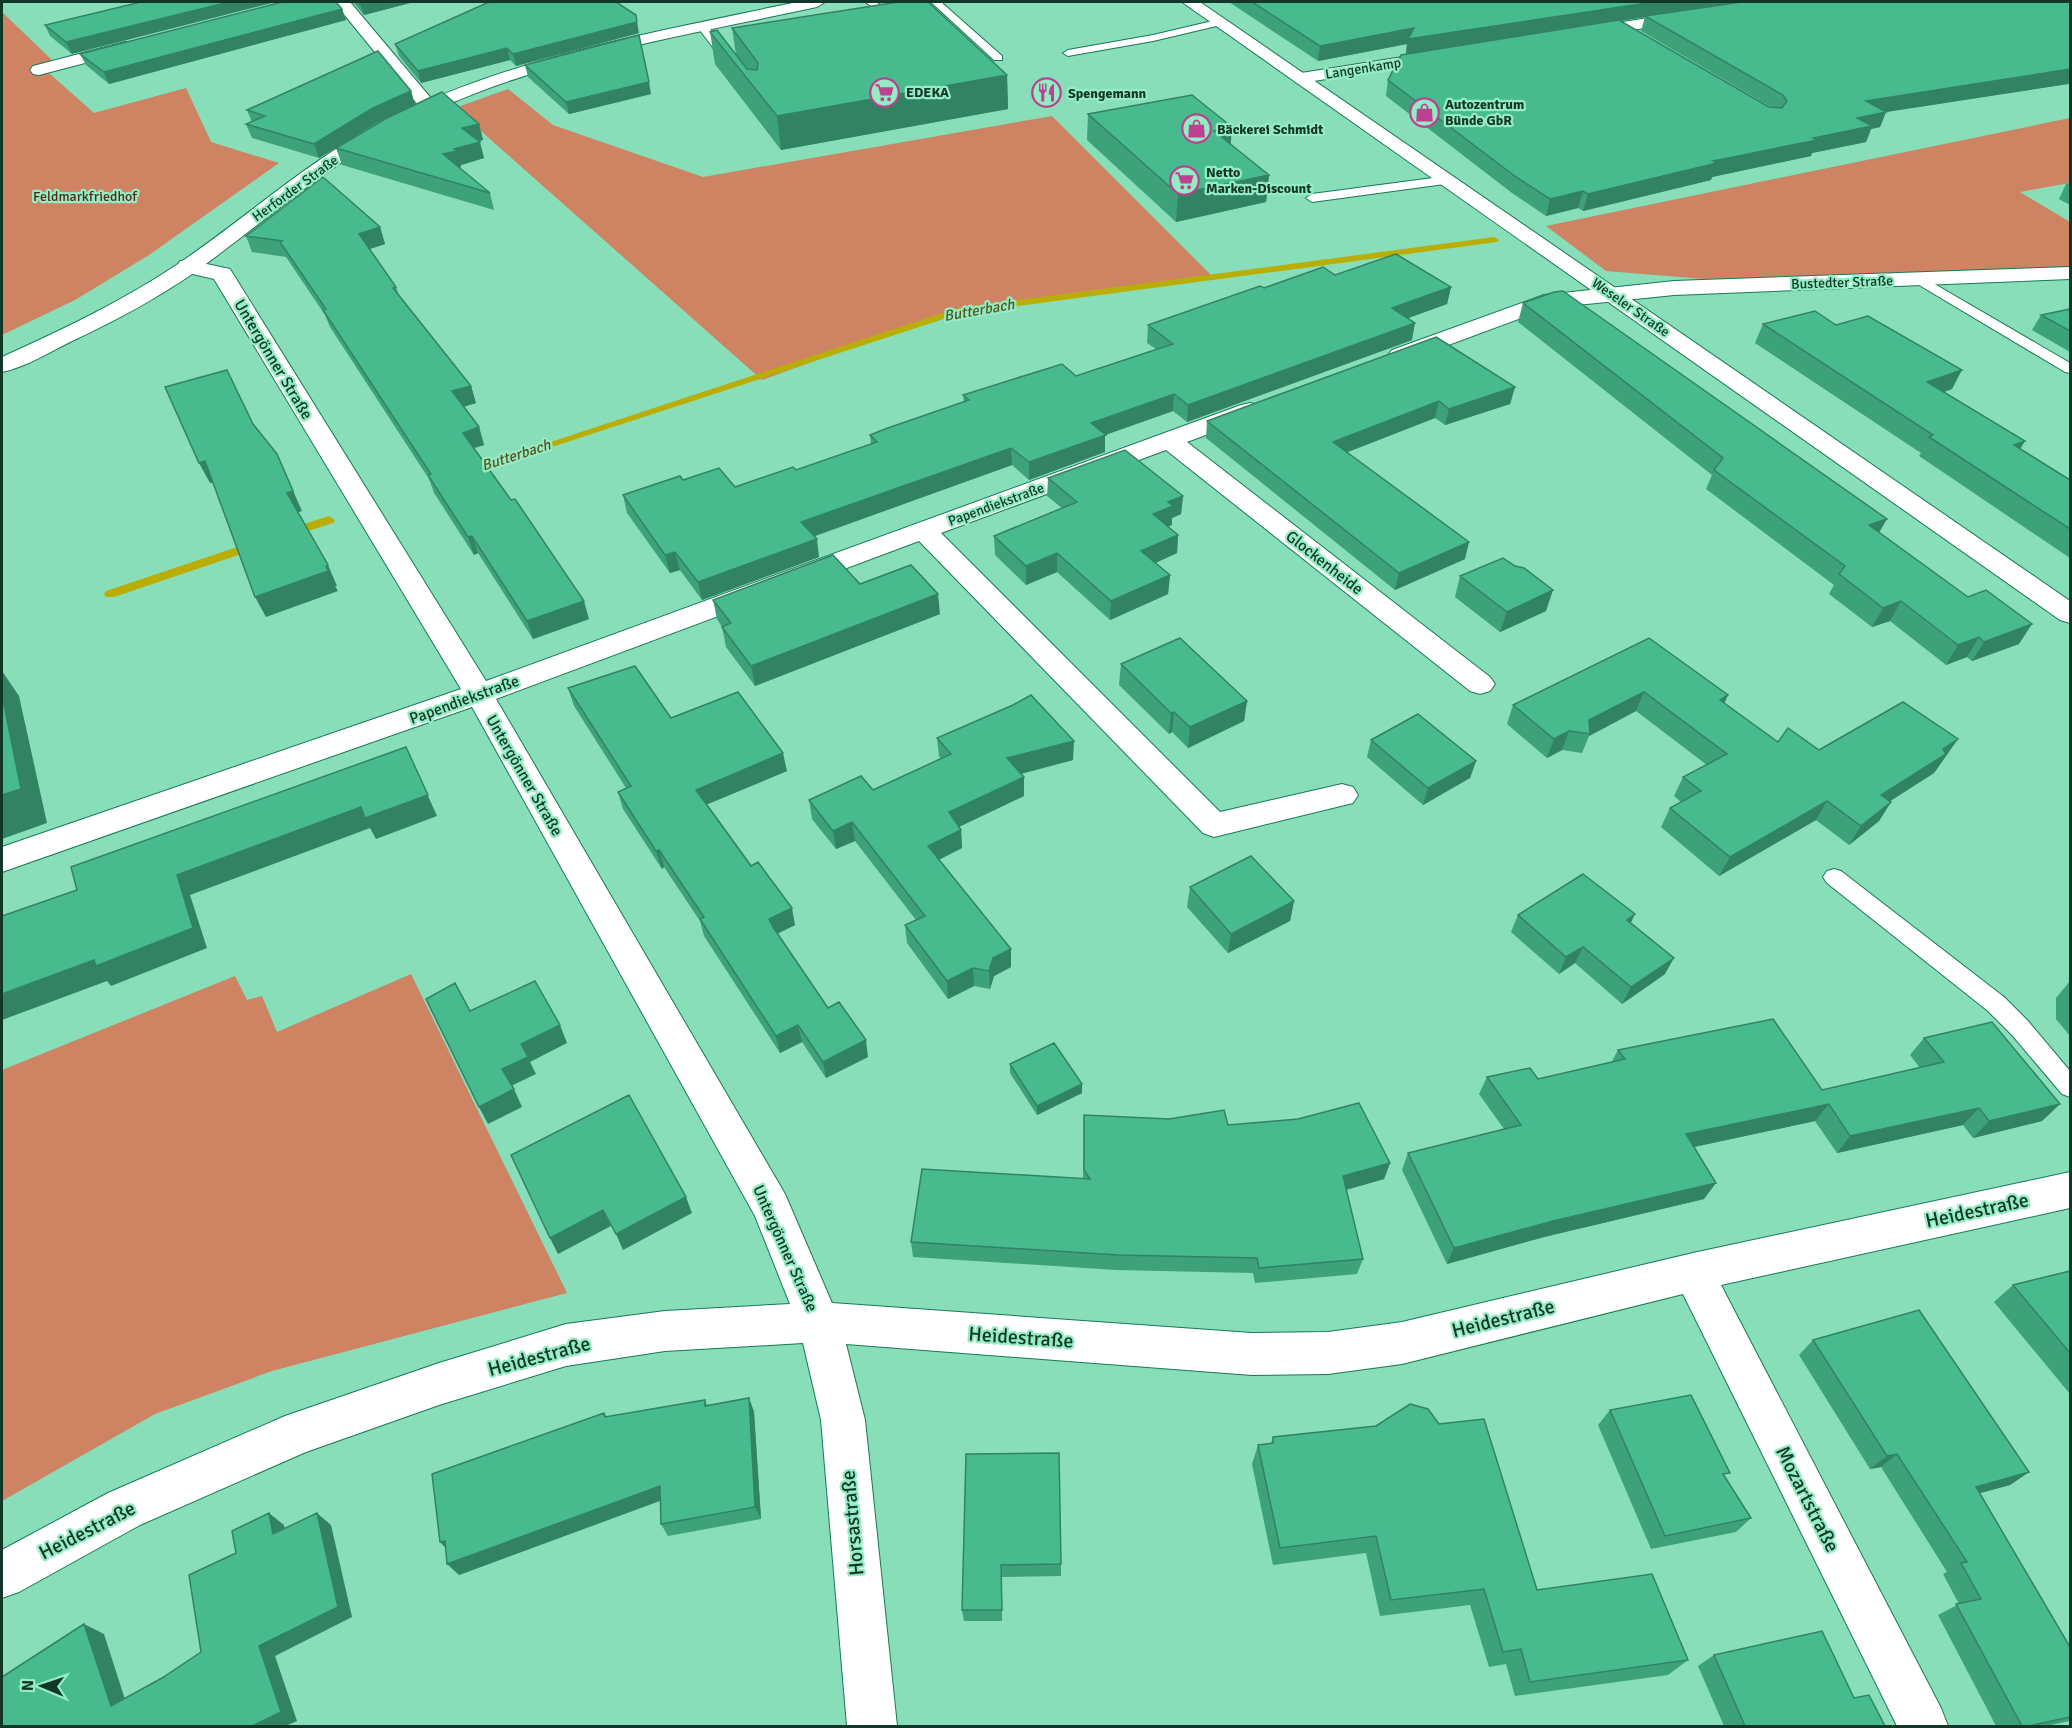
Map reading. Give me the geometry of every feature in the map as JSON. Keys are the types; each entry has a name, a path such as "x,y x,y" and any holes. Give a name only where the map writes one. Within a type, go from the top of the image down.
{"street":[{"path":"342,2 429,107"},
{"name":"Herforder Straße","path":"2,365 113,313 188,266 333,159 386,127 429,107 525,71 703,27 817,2"},
{"name":"Weseler Straße","path":"1190,2 2070,614"},
{"path":"1571,35 1705,14"},
{"path":"1618,28 1638,40"},
{"path":"39,70 141,43"},
{"name":"Langenkamp","path":"1301,78 1454,54"},
{"name":"Untergönner Straße","path":"188,266 222,273 479,694 771,1207 819,1322"},
{"name":"Bustedter Straße","path":"1613,294 1674,288 2070,273"},
{"path":"1379,363 1544,302 1613,294"},
{"name":"Papendiekstraße","path":"2,860 479,694 1268,404"},
{"name":"Glockenheide","path":"1169,440 1480,684"},
{"name":"Papendiekstraße","path":"924,531 1214,825 1342,795"},
{"name":"Heidestraße","path":"2,1575 124,1509 301,1432 439,1384 566,1345 665,1331 819,1322 1252,1354 1328,1353 1402,1343 1693,1272 2070,1190"},
{"name":"Mozartstraße","path":"1693,1272 1923,1726"},
{"name":"Horsastraße","path":"819,1322 843,1420 872,1726"}],"lane":[{"path":"870,2 883,10 915,4"},
{"path":"936,2 998,58"},
{"path":"1068,53 1153,38 1221,22"},
{"path":"703,27 737,72"},
{"path":"1312,198 1448,180"},
{"path":"1919,279 2070,369"},
{"path":"1834,877 1996,1004 2020,1028 2070,1087"}],"green space":[{"name":"Feldmarkfriedhof","path":"2,12 51,59 49,73 94,113 186,88 211,142 279,163 149,255 75,300 2,335"},
{"path":"508,89 553,125 703,177 1052,116 1213,277 954,310 762,380 455,108"},
{"path":"2070,118 2070,183 2020,192 2070,222 2070,268 1704,279 1606,271 1546,226"},
{"path":"411,974 567,1293 272,1371 155,1414 2,1501 2,1070 235,976 247,1000 262,996 277,1032"}],"building":[{"path":"141,2 229,2 66,42 45,25"},
{"path":"282,2 336,2 342,9 104,72 80,54"},
{"path":"489,2 616,2 636,15 637,22 513,54 507,48 418,71 395,44"},
{"path":"898,2 928,2 1007,75 777,116 710,32 717,30 747,69 757,70 758,63 732,28"},
{"path":"1252,2 1653,2 1408,39 1414,28 1320,46"},
{"path":"1742,2 2070,2 2070,69 1866,101 1886,112 1857,118 1872,126 1813,138 1817,140 1713,161 1717,163 1588,194 1583,191 1550,199 1516,177 1388,80 1401,55 1619,20 1769,107 1782,108 1787,101 1783,95 1645,16"},
{"path":"639,35 649,82 566,102 525,65"},
{"path":"378,51 411,91 373,108 314,144 246,124 265,116 247,110"},
{"path":"442,92 479,124 462,128 480,142 443,154 490,193 336,148 387,118"},
{"path":"1192,95 1232,127 1214,131 1269,175 1178,194 1088,114"},
{"path":"323,177 380,227 359,234 396,287 393,288 471,386 452,391 479,427 463,433 511,500 515,499 584,601 527,621 472,536 468,537 428,475 431,474 323,310 326,309 280,242 282,241 246,236"},
{"path":"1396,254 1451,287 1392,308 1415,323 1188,405 1174,394 1091,423 1106,435 1029,462 1011,448 801,522 817,539 698,582 675,552 665,555 623,495 680,476 683,480 719,468 735,487 793,467 796,470 877,442 870,435 969,400 963,395 1062,364 1076,376 1173,344 1148,325 1323,267 1335,275"},
{"path":"1563,291 1887,519 1869,525 1968,597 1986,590 2032,624 1984,642 1979,637 1958,645 1901,601 1883,608 1839,574 1845,566 1714,470 1723,458 1523,303"},
{"path":"2070,309 2070,331 2041,315"},
{"path":"1815,311 1836,325 1868,316 1962,370 1927,382 2025,441 2014,445 2070,480 2070,529 1929,437 1933,435 1763,324"},
{"path":"1436,337 1515,387 1449,409 1439,401 1333,442 1469,542 1399,573 1207,421"},
{"path":"227,370 253,424 277,454 293,491 287,493 328,565 326,566 328,571 255,597 205,461 199,463 165,387"},
{"path":"1125,450 1183,496 1168,502 1173,506 1153,514 1178,535 1141,551 1170,575 1111,601 1057,553 1026,566 994,536 1077,502 1048,478"},
{"path":"833,555 860,584 911,565 938,594 751,666 722,627 731,623 713,600"},
{"path":"1503,558 1515,566 1524,568 1553,590 1507,612 1460,576"},
{"path":"1180,638 1247,701 1190,727 1174,712 1171,713 1121,664"},
{"path":"1649,638 1728,695 1720,700 1778,742 1788,728 1819,750 1903,702 1958,739 1943,749 1946,754 1881,795 1891,802 1861,826 1827,801 1730,857 1670,808 1701,791 1683,777 1727,754 1644,692 1589,720 1590,734 1569,731 1554,739 1513,705"},
{"path":"635,666 671,718 738,692 783,753 696,790 751,866 758,862 792,908 769,919 828,1008 839,1002 866,1040 823,1062 798,1025 776,1036 700,919 704,917 659,850 656,851 618,792 631,786 568,688"},
{"path":"2,695 21,789 2,795"},
{"path":"1031,695 1074,741 1007,758 1024,777 949,812 961,830 928,846 1011,949 993,958 989,971 973,968 947,981 905,925 925,916 852,822 833,831 809,800 861,776 873,790 951,754 937,738"},
{"path":"1418,714 1476,761 1428,788 1371,740"},
{"path":"406,747 428,795 365,818 361,807 177,875 193,928 96,966 94,960 2,994 2,916 77,890 71,867"},
{"path":"1251,856 1294,901 1231,934 1190,887"},
{"path":"1583,874 1635,914 1627,920 1674,958 1631,987 1583,947 1566,957 1518,915"},
{"path":"535,981 560,1025 521,1044 528,1057 502,1069 514,1089 479,1107 426,999 455,983 470,1011"},
{"path":"1773,1019 1822,1090 1944,1062 1924,1038 1992,1022 2060,1104 1989,1121 1979,1108 1850,1136 1829,1104 1686,1134 1716,1183 1553,1221 1454,1248 1408,1153 1521,1125 1487,1077 1530,1068 1538,1079 1625,1059 1618,1050"},
{"path":"1054,1043 1082,1084 1037,1106 1010,1064"},
{"path":"629,1095 686,1197 616,1234 603,1210 550,1238 511,1155"},
{"path":"1359,1103 1390,1163 1343,1176 1363,1259 1259,1268 1257,1258 1118,1255 911,1242 922,1169 1090,1179 1084,1170 1084,1115 1169,1119 1224,1110 1228,1125 1298,1119"},
{"path":"2070,1271 2070,1353 2013,1285"},
{"path":"1919,1310 2029,1472 1976,1487 2070,1647 2070,1717 2022,1726 1956,1604 1981,1599 1961,1563 1967,1562 1897,1454 1887,1456 1813,1340"},
{"path":"1691,1395 1730,1473 1723,1474 1751,1518 1665,1536 1610,1410"},
{"path":"749,1398 755,1507 661,1524 660,1486 447,1564 445,1541 440,1542 432,1474 604,1413 605,1417 705,1400 705,1406"},
{"path":"1410,1404 1428,1409 1439,1424 1484,1419 1537,1590 1652,1574 1688,1660 1530,1682 1521,1649 1503,1652 1484,1589 1391,1600 1376,1536 1280,1548 1258,1445 1273,1443 1273,1437 1376,1426"},
{"path":"1059,1453 1061,1564 1001,1565 1002,1610 962,1610 966,1454"},
{"path":"269,1513 273,1534 317,1513 338,1607 259,1646 281,1712 252,1726 2,1726 2,1677 84,1624 111,1706 162,1678 201,1652 189,1575 236,1553 232,1531"},
{"path":"1822,1631 1854,1698 1869,1695 1885,1726 1745,1726 1714,1655"}],"waterway":[{"name":"Butterbach","path":"468,471 958,311 1494,240"},
{"name":"Butterbach","path":"289,533 329,520"},
{"name":"Butterbach","path":"110,594 258,544"}],"place":[{"name":"EDEKA","path":"885,92"},
{"name":"Spengemann","path":"1047,93"},
{"name":"Autozentrum Bünde GbR","path":"1424,112"},
{"name":"Bäckerei Schmidt","path":"1196,129"},
{"name":"Netto Marken-Discount","path":"1185,180"}]}
